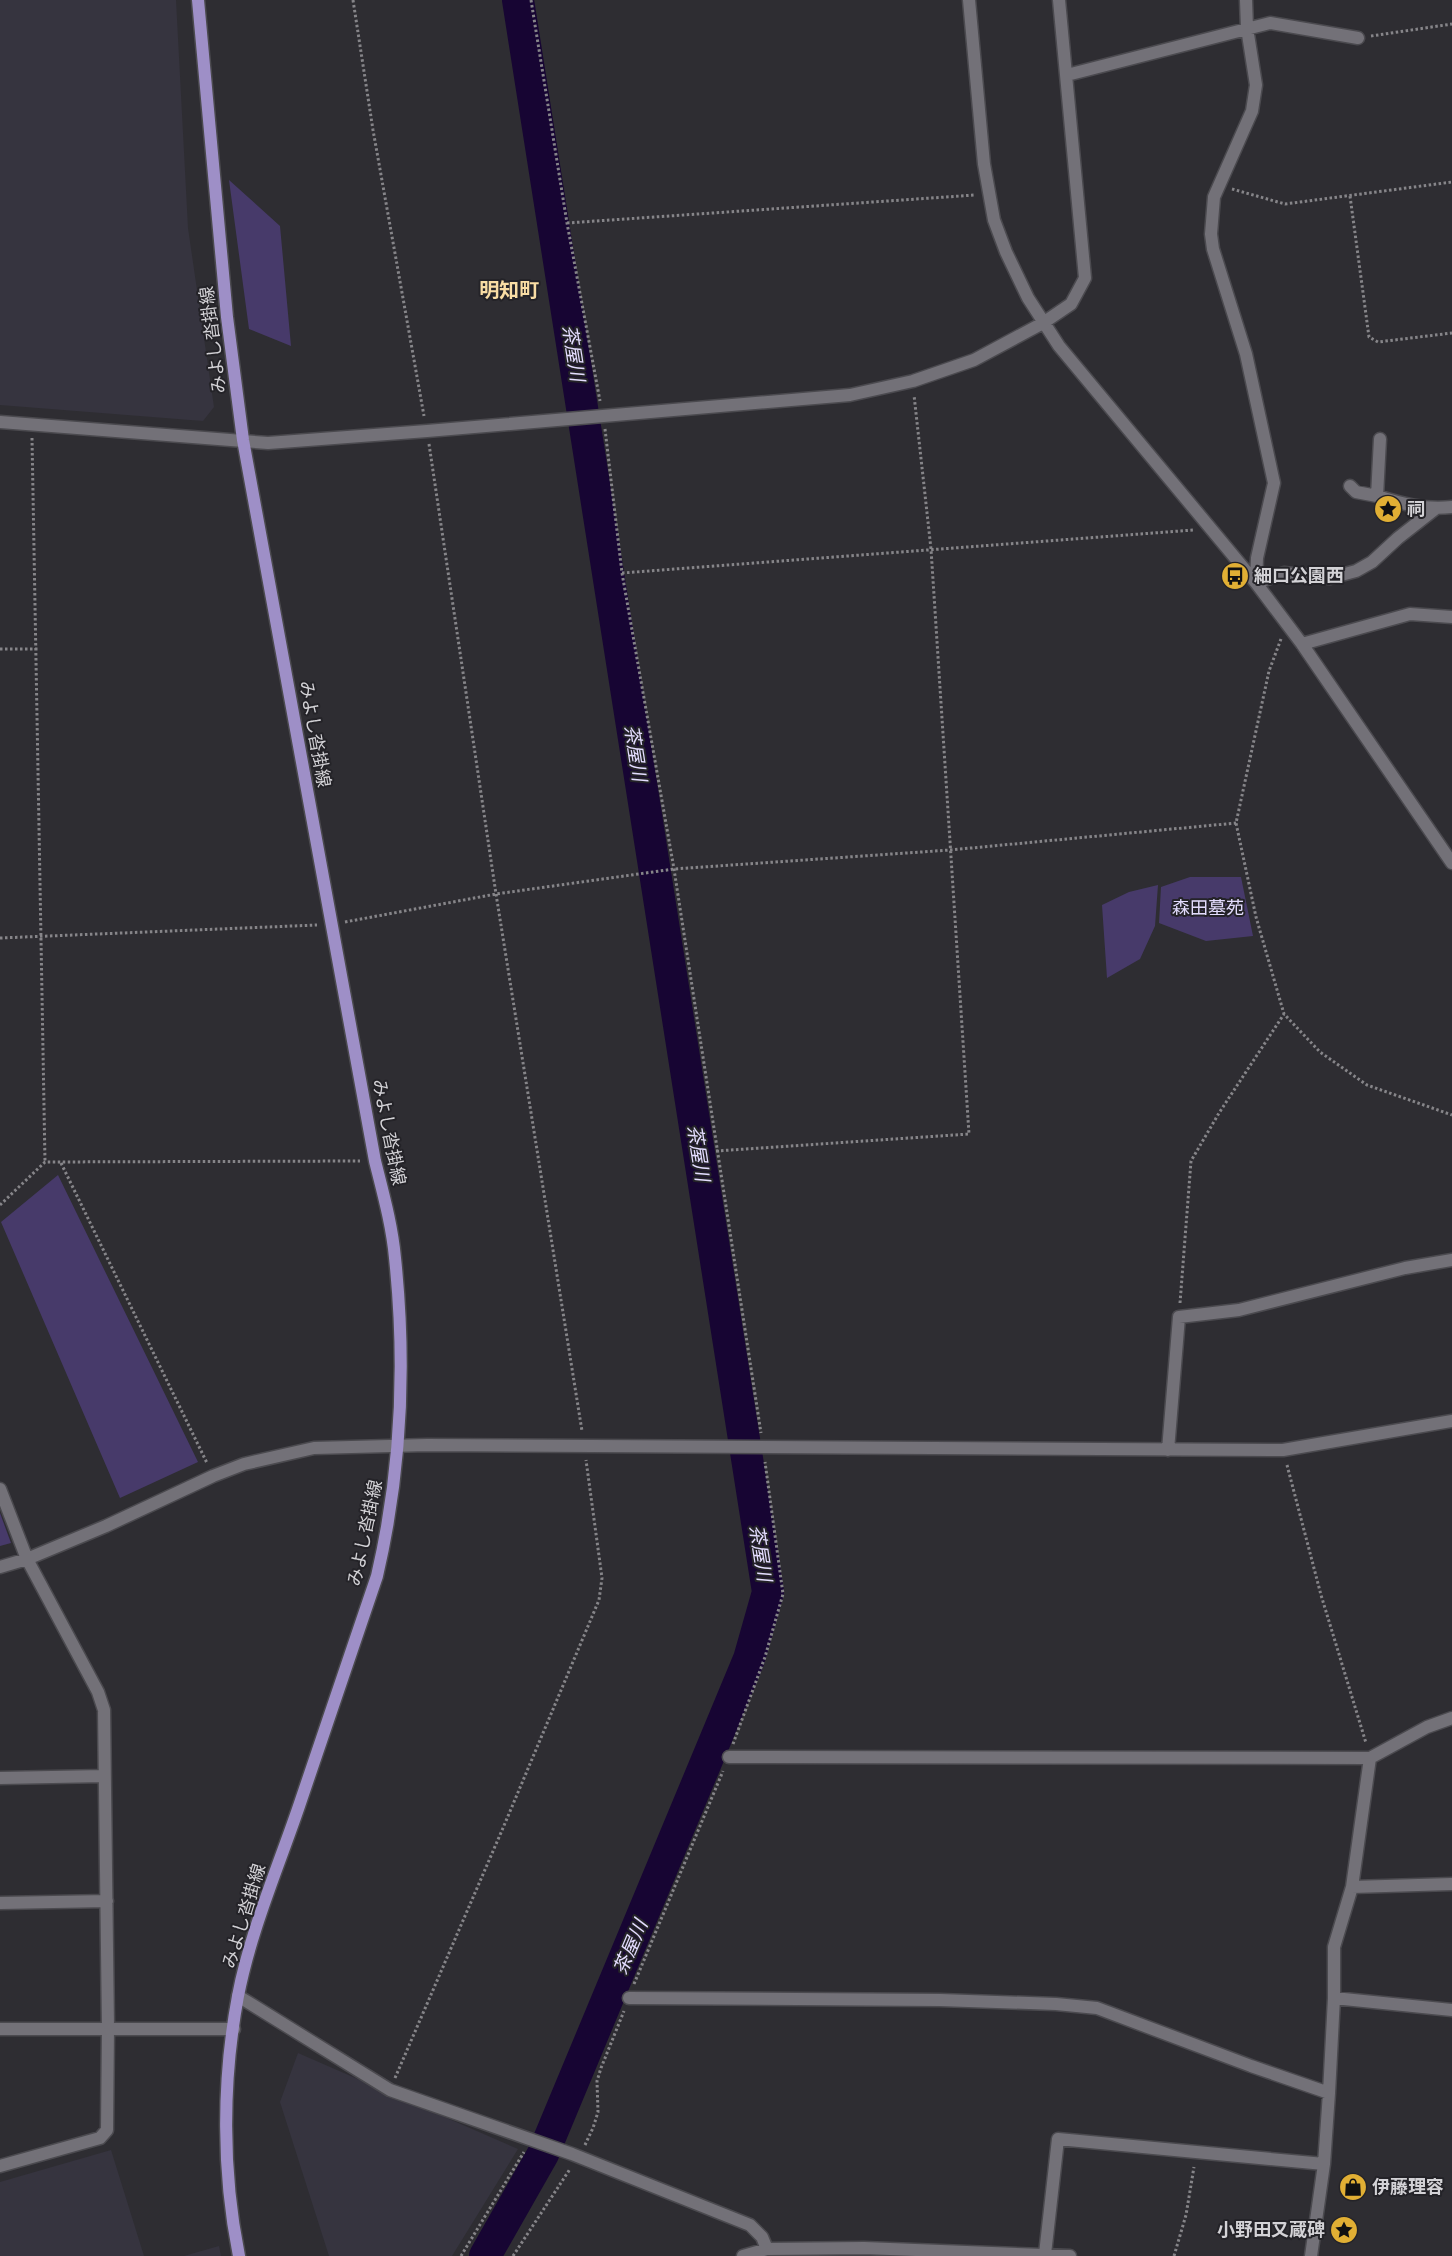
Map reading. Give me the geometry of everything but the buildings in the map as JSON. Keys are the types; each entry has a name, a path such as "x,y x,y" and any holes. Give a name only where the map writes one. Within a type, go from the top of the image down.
{"main road":[{"name":"みよし沓掛線","path":"198,0 227,317 243,440 375,1161 395,1257 399,1319 398,1446 388,1528 377,1576 265,1901 238,1996 228,2087 226,2144 232,2216 239,2256"}],"street":[{"path":"969,0 984,164 994,220 1006,252 1028,298 1042,323 1071,361 1256,583 1302,644 1452,863"},
{"path":"0,422 268,442 427,431 850,395 913,382 974,360 1042,323 1071,304 1085,278 1059,0"},
{"path":"1246,0 1247,28 1256,85 1252,111 1214,197 1211,234 1213,249 1246,354 1274,483 1257,558 1256,583"},
{"path":"1067,75 1270,23 1358,38"},
{"path":"1377,496 1380,439"},
{"path":"1350,486 1356,492 1377,496 1403,505 1435,509 1452,507"},
{"path":"1256,583 1284,573 1330,578 1356,570 1372,562 1398,538 1435,509"},
{"path":"1302,644 1410,614 1452,617"},
{"path":"1168,1450 1179,1316 1239,1310 1405,1268 1452,1260"},
{"path":"0,1567 27,1559 106,1526 213,1476 244,1464 314,1448 398,1446 1283,1450 1452,1421"},
{"path":"0,1489 27,1559 98,1692 104,1710 108,2028 107,2130 100,2138 0,2166"},
{"path":"729,1757 1370,1758 1428,1727 1452,1718"},
{"path":"1310,2256 1324,2164 1334,1998 1334,1947 1352,1887 1370,1758"},
{"path":"0,1778 104,1776"},
{"path":"1352,1887 1452,1884"},
{"path":"0,1903 107,1901"},
{"path":"238,1996 390,2090 575,2155 750,2225 762,2237 767,2249"},
{"path":"629,1998 940,2000 1056,2004 1097,2008 1329,2093"},
{"path":"1334,1998 1452,2010"},
{"path":"0,2029 234,2029"},
{"path":"1045,2254 1058,2139 1324,2164"},
{"path":"743,2256 767,2249 864,2248 1070,2256"}],"path":[{"path":"353,0 375,139 427,431 496,894 584,1447 602,1578 599,1600 500,1838 390,2090"},
{"path":"513,2256 593,2128 598,2112 597,2081 601,2068 729,1757 766,1657 783,1594 763,1448 674,869 622,573 602,415 566,223 531,0"},
{"path":"1358,38 1452,24"},
{"path":"1219,186 1285,204 1452,182"},
{"path":"566,223 989,194"},
{"path":"1350,196 1369,337 1378,342 1452,333"},
{"path":"716,1151 969,1134 931,548 913,382"},
{"path":"32,425 38,649 45,1162"},
{"path":"622,573 931,548 1211,529"},
{"path":"1287,625 1269,671 1236,823 1256,918 1284,1014 1320,1052 1367,1086 1452,1115"},
{"path":"0,650 38,649"},
{"path":"0,938 41,938 332,924 496,894 674,869 950,850 1236,823"},
{"path":"1179,1316 1191,1161 1219,1113 1284,1014"},
{"path":"0,1205 45,1162 375,1161"},
{"path":"61,1162 213,1476"},
{"path":"1283,1450 1321,1595 1370,1758"},
{"path":"461,2256 531,2140"},
{"path":"1174,2256 1186,2215 1195,2152"}],"shaded area":[{"path":"0,0 176,0 188,228 214,407 203,421 0,405"},
{"path":"298,2053 518,2149 452,2256 329,2256 280,2102"},
{"path":"111,2150 144,2256 0,2256 0,2182"},
{"path":"219,2246 221,2256 184,2256"}],"green space":[{"path":"229,180 280,226 291,346 249,329"},
{"name":"森田墓苑","path":"1190,877 1241,877 1253,936 1206,941 1159,923 1161,887"},
{"path":"1158,885 1155,926 1140,959 1107,978 1102,905 1129,892"},
{"path":"58,1175 198,1462 120,1498 1,1222"},
{"path":"0,1513 11,1543 0,1546"}],"waterway":[{"name":"茶屋川","path":"485,2256 543,2154 749,1659 768,1592 518,0"}],"place":[{"name":"祠","path":"1388,509"},
{"name":"細口公園西","path":"1235,576"},
{"name":"伊藤理容","path":"1353,2187"},
{"name":"小野田又蔵碑","path":"1344,2230"}],"district":[{"name":"明知町","path":"509,290"}]}
